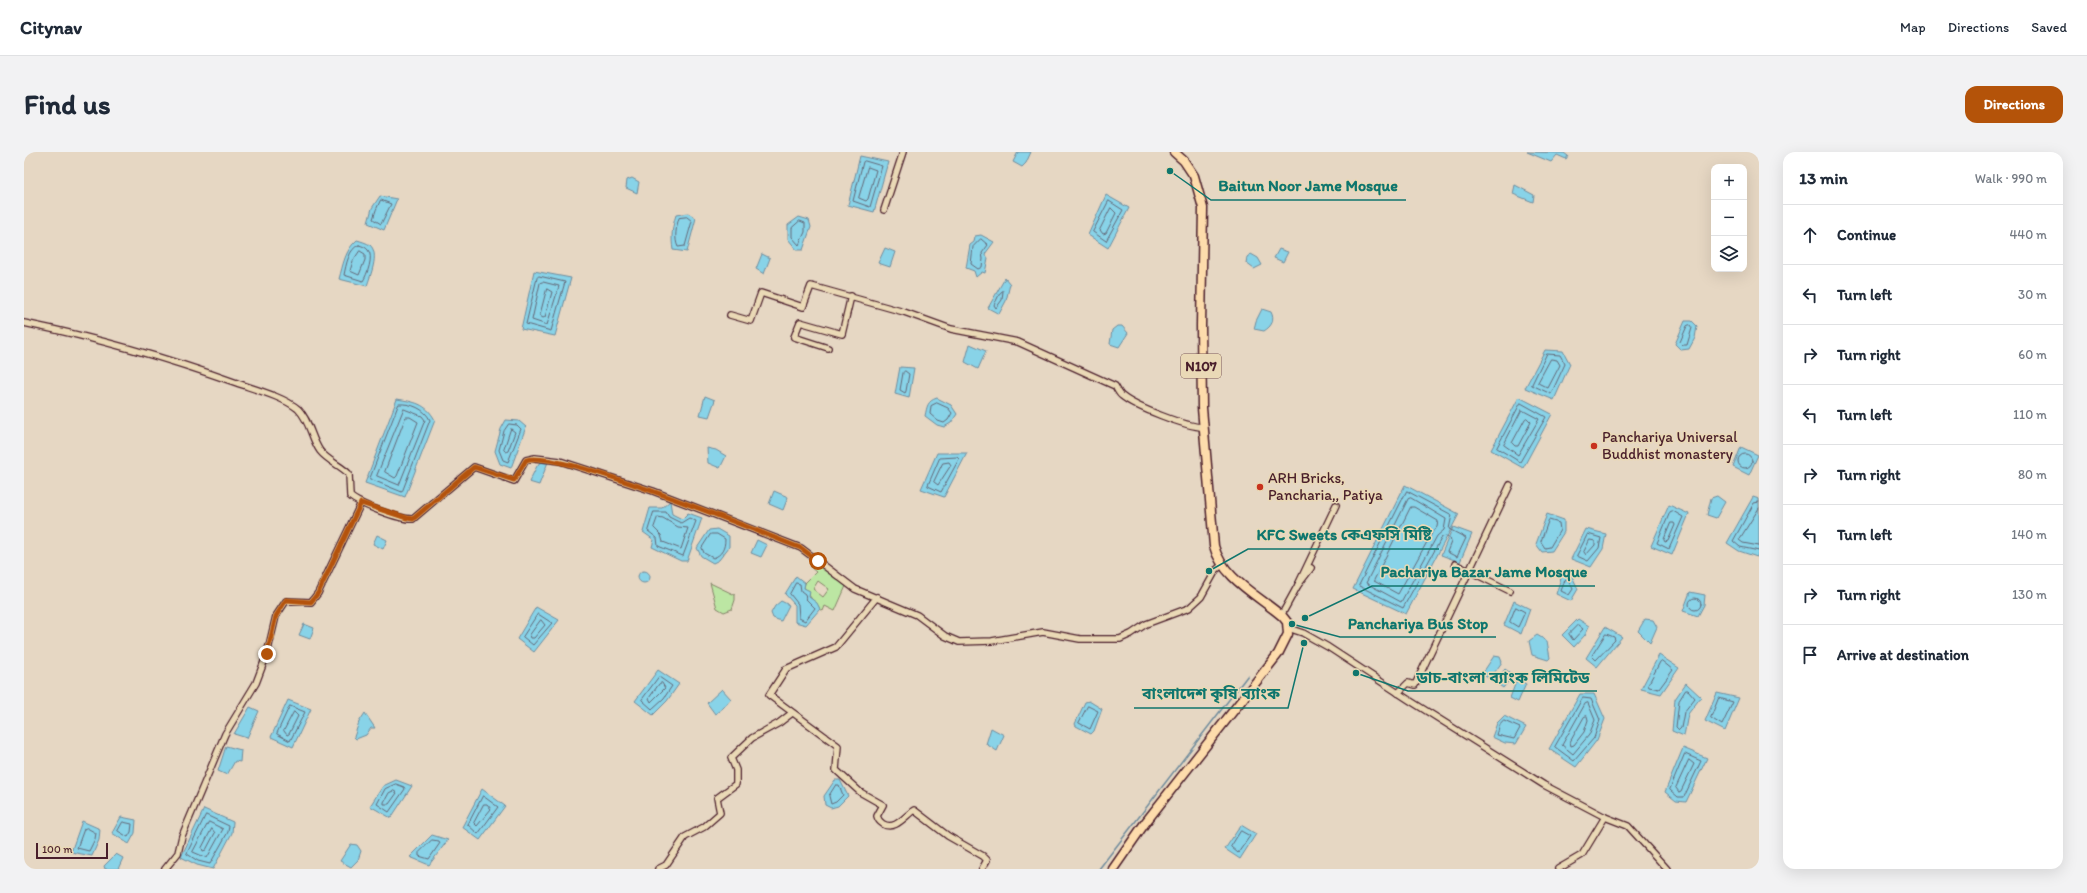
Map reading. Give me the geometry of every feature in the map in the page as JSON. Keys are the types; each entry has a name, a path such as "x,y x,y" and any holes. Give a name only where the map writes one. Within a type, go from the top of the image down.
{"highway":[{"name":"N107","path":"1174,152 1184,161 1194,176 1202,208 1201,326 1203,427 1211,526 1216,553 1222,565 1281,616 1287,622 1288,628"},
{"path":"1113,869 1162,802 1271,665 1286,641 1288,628"}],"street":[{"path":"884,210 903,152"},
{"path":"730,315 751,321 761,293 803,307 811,286 851,296 951,329 1018,342 1114,386 1122,396 1142,407 1189,426 1203,427"},
{"path":"828,348 794,337 800,322 842,334 851,296"},
{"path":"24,323 139,350 259,391 291,405 307,420 320,451 349,474 350,496 361,503 413,519 472,467 514,480 526,460 547,459 653,492 801,548 848,584 917,615 945,636 960,642 992,641 1044,632 1080,639 1120,639 1146,624 1189,608 1201,597 1216,570 1222,565"},
{"path":"1398,693 1408,683 1415,685 1510,485"},
{"path":"165,869 178,854 182,836 225,734 256,683 267,654 276,616 286,600 311,602 318,593 361,503"},
{"path":"1281,616 1298,585 1336,505"},
{"path":"1455,564 1510,591"},
{"path":"1298,585 1311,568"},
{"path":"877,597 836,647 786,669 769,695 838,746 836,770 860,792 882,805 877,816 882,823 887,826 894,826 914,810 948,836 983,856 987,860 982,869"},
{"path":"1288,628 1303,633 1328,647 1544,785 1605,817 1628,826 1667,869"},
{"path":"658,869 666,864 685,836 704,827 720,813 717,798 736,784 736,770 731,758 752,738 779,723 792,713"},
{"path":"1558,869 1582,855 1605,817"}],"green space":[{"path":"815,559 846,586 835,611 825,606 823,611 821,610 804,588 805,583 816,572 810,567","holes":["818,581 829,589 823,597 813,589"]},
{"path":"710,583 735,595 732,609 724,612 717,608"}],"water":[{"path":"1018,152 1031,152 1026,163 1022,167 1013,162"},
{"path":"1527,152 1564,153 1568,156 1566,159 1557,155 1551,162"},
{"path":"860,156 888,162 874,212 848,205"},
{"path":"632,178 639,182 637,193 626,188 627,180"},
{"path":"1515,185 1534,195 1533,202 1513,194"},
{"path":"1106,195 1129,208 1108,248 1088,235"},
{"path":"380,196 397,199 384,230 368,223 372,208"},
{"path":"688,213 696,218 687,252 673,250 672,232 676,215"},
{"path":"799,217 809,220 811,227 803,250 797,250 788,239 788,225"},
{"path":"981,235 994,242 985,254 988,258 985,273 982,272 976,277 974,271 966,268 970,245 974,242 975,236"},
{"path":"357,240 370,245 373,249 374,259 367,286 339,279 347,253"},
{"path":"885,248 895,252 890,267 878,263"},
{"path":"1279,249 1288,252 1283,262 1274,258"},
{"path":"762,254 770,258 764,274 756,269"},
{"path":"1251,254 1258,258 1262,265 1254,269 1246,263 1247,257"},
{"path":"534,271 571,278 555,336 521,329"},
{"path":"1005,278 1010,284 1006,301 999,314 988,308"},
{"path":"1262,309 1271,312 1273,318 1271,325 1264,331 1254,329"},
{"path":"1685,321 1692,321 1697,326 1695,338 1689,349 1681,350 1675,344"},
{"path":"1117,326 1122,326 1128,333 1119,347 1110,344 1112,330"},
{"path":"970,344 986,351 978,369 965,362"},
{"path":"1545,350 1563,351 1570,364 1554,400 1525,388"},
{"path":"900,367 914,368 909,398 895,394"},
{"path":"705,396 715,400 709,417 700,415"},
{"path":"1519,397 1552,414 1523,468 1491,450"},
{"path":"937,398 951,405 957,414 951,423 944,427 937,425 925,416 929,403"},
{"path":"397,399 419,404 428,410 435,420 405,497 365,483"},
{"path":"506,420 519,421 526,427 511,468 500,464 495,451 501,429"},
{"path":"1741,447 1758,455 1749,475 1733,467"},
{"path":"707,448 716,450 726,456 720,468 708,463"},
{"path":"937,453 967,453 944,497 921,489"},
{"path":"541,461 548,462 539,485 529,482 537,466"},
{"path":"1405,485 1459,514 1406,614 1353,589"},
{"path":"774,491 788,497 783,510 769,504"},
{"path":"1717,496 1725,502 1716,518 1707,515 1711,498"},
{"path":"1753,497 1759,499 1759,551 1757,557 1739,551 1727,543"},
{"path":"670,501 672,514 682,519 688,513 702,518 687,561 681,561 652,547 654,540 643,532 650,508 662,508"},
{"path":"1669,505 1689,514 1672,555 1651,546"},
{"path":"1547,514 1564,520 1564,532 1552,551 1542,552 1536,544"},
{"path":"1453,527 1472,534 1460,562 1441,555"},
{"path":"717,529 729,536 729,547 719,560 713,563 701,556 697,548 709,530"},
{"path":"1586,529 1606,534 1603,549 1591,567 1571,559"},
{"path":"377,535 387,540 383,549 373,544"},
{"path":"757,540 767,545 761,557 751,553"},
{"path":"642,571 646,571 650,577 646,583 642,583 638,579 638,575"},
{"path":"1571,574 1578,589 1571,601 1556,594 1562,575"},
{"path":"796,576 805,583 804,588 810,591 809,597 817,603 820,609 806,625 795,622 795,605 785,594"},
{"path":"1690,592 1705,595 1704,605 1698,616 1683,611"},
{"path":"781,601 789,605 781,621 773,618 771,613 775,606"},
{"path":"1514,601 1530,609 1521,634 1504,625"},
{"path":"536,607 559,620 534,652 517,639"},
{"path":"1578,619 1589,626 1585,635 1574,647 1562,635"},
{"path":"1645,619 1653,620 1657,627 1650,643 1638,631"},
{"path":"304,624 314,628 310,639 299,635"},
{"path":"1605,627 1622,637 1597,667 1586,658"},
{"path":"1537,635 1547,641 1550,658 1548,660 1532,655 1529,641"},
{"path":"1659,655 1679,668 1661,694 1641,689"},
{"path":"1494,656 1500,657 1502,662 1490,679 1482,674"},
{"path":"1505,669 1513,675 1503,688 1495,682"},
{"path":"658,670 679,684 667,701 653,715 635,701"},
{"path":"1517,679 1526,684 1518,702 1510,698"},
{"path":"1686,683 1701,697 1688,714 1684,736 1672,731 1675,699"},
{"path":"722,689 731,699 715,714 707,703"},
{"path":"1717,693 1739,698 1725,731 1705,721"},
{"path":"1580,694 1594,694 1605,719 1597,740 1576,767 1549,749"},
{"path":"288,700 311,709 293,747 271,737"},
{"path":"1089,701 1102,709 1094,731 1091,734 1075,724 1085,702"},
{"path":"250,707 259,711 247,738 234,734"},
{"path":"365,713 375,728 371,728 366,735 356,739 354,737 359,722"},
{"path":"1504,716 1526,727 1516,744 1505,743 1492,737 1497,723"},
{"path":"991,728 1004,735 997,751 986,744"},
{"path":"226,746 241,750 240,762 235,761 227,775 218,771"},
{"path":"1683,748 1707,758 1686,802 1676,801 1665,792"},
{"path":"396,780 412,786 391,818 370,806 383,786"},
{"path":"835,780 840,780 848,796 838,806 831,808 825,805 824,796"},
{"path":"482,789 505,806 480,840 462,827"},
{"path":"204,809 233,822 232,833 213,869 197,865 181,857"},
{"path":"121,817 136,820 135,833 129,844 112,833"},
{"path":"82,821 100,829 99,840 92,856 71,852"},
{"path":"1241,825 1256,834 1240,859 1225,849"},
{"path":"432,835 448,840 429,865 410,857"},
{"path":"351,844 357,845 361,851 358,860 351,867 340,861"},
{"path":"116,854 123,858 118,869 105,869 104,866"}],"waterway":[{"path":"1099,869 1248,675"}],"place":[{"name":"Baitun Noor Jame Mosque","path":"1170,171"},
{"name":"Panchariya Universal Buddhist monastery","path":"1594,446"},
{"name":"ARH Bricks, Pancharia,, Patiya","path":"1260,487"},
{"name":"KFC Sweets কেএফসি মিষ্টি","path":"1209,571"},
{"name":"Pachariya Bazar Jame Mosque","path":"1305,618"},
{"name":"Panchariya Bus Stop","path":"1292,624"},
{"name":"বাংলাদেশ কৃষি ব্যাংক","path":"1304,643"},
{"name":"ডাচ-বাংলা ব্যাংক লিমিটেড","path":"1356,673"}],"route":[{"path":"267,654 276,616 286,600 311,602 318,593 345,540 361,503 413,519 472,467 477,467 510,480 514,480 516,479 526,460 529,458 560,461 653,492 801,548 818,561"}]}
